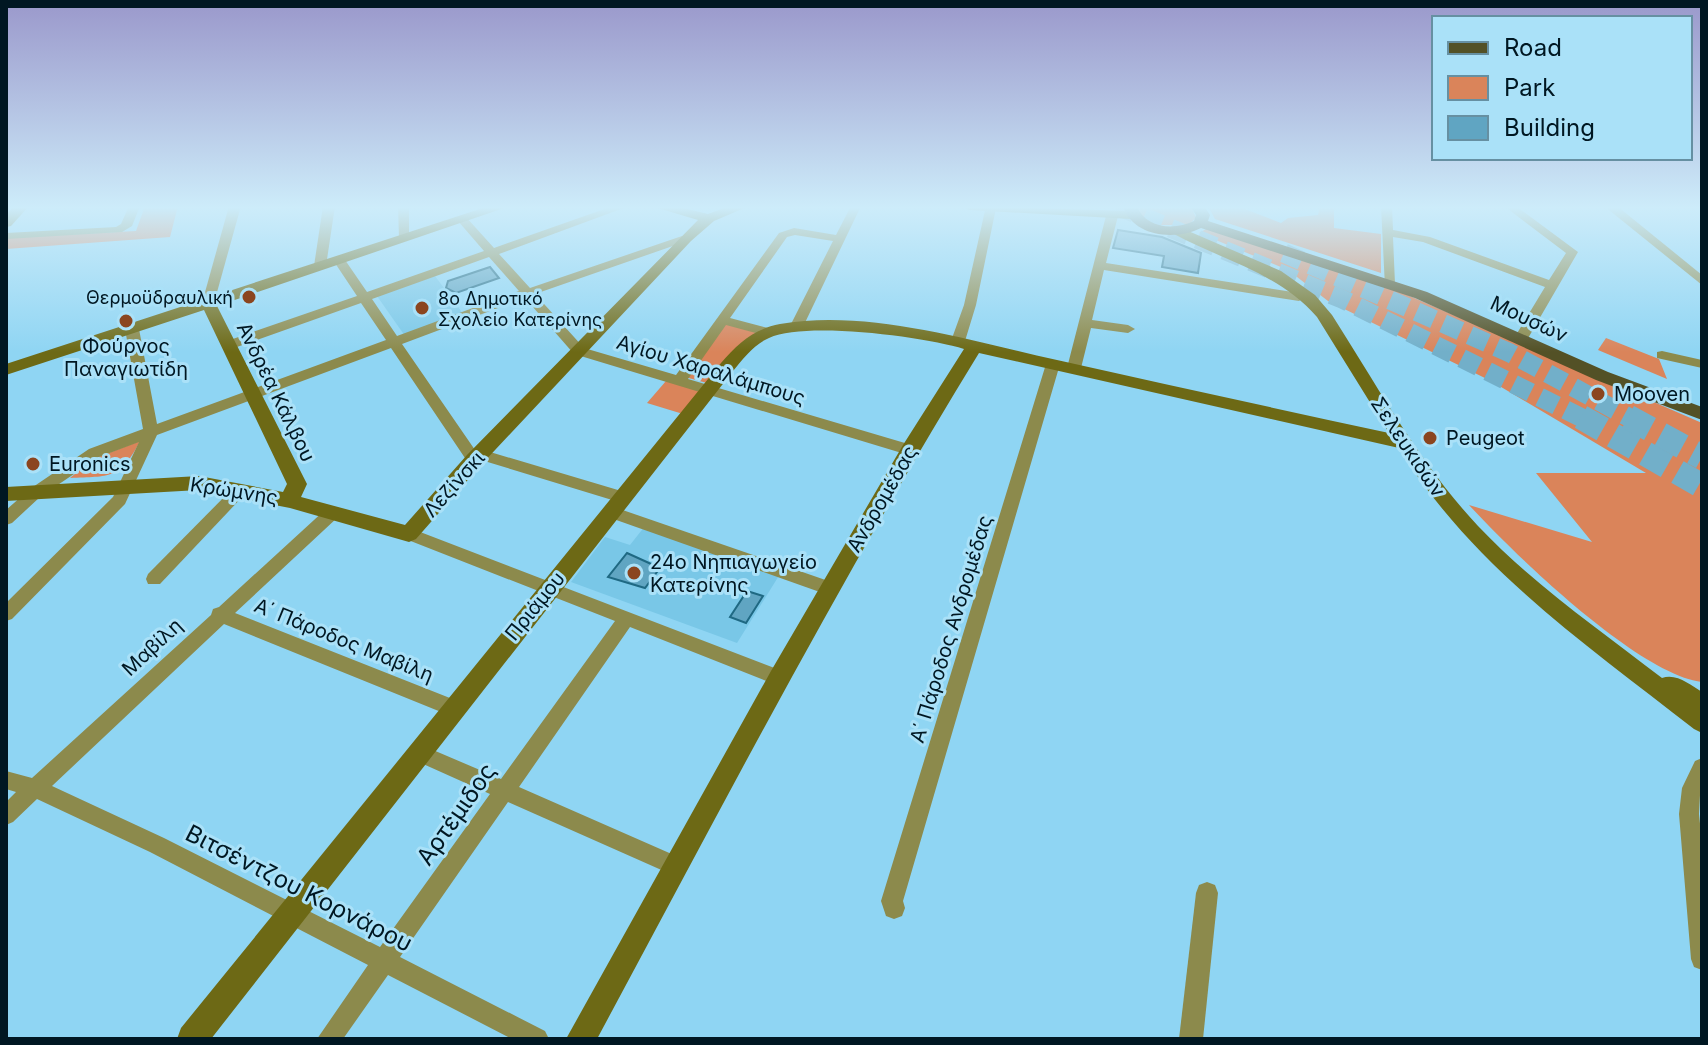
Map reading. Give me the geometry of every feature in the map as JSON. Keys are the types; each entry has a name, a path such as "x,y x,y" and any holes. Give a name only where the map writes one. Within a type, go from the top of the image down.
{"main road":[{"name":"Μουσών","path":"1298,255 1389,284 1702,414"}],"street":[{"path":"208,303 221,255"},
{"path":"320,266 322,255"},
{"path":"6,369 355,255"},
{"path":"229,345 482,255"},
{"path":"492,255 579,351"},
{"path":"6,519 35,493 94,453 637,255"},
{"name":"Λεζίνσκι","path":"670,255 477,457 409,534 779,678"},
{"path":"679,381 769,255"},
{"path":"796,328 833,255"},
{"path":"966,344 980,255"},
{"path":"1074,368 1103,255"},
{"name":"Σελευκιδών","path":"1230,255 1269,270 1304,291 1324,315 1425,475 1472,532 1549,603 1702,722"},
{"path":"1388,255 1389,284"},
{"path":"1469,255 1553,286"},
{"path":"1515,337 1533,318 1570,255"},
{"path":"1670,255 1702,281"},
{"path":"339,260 477,457 616,504 831,589"},
{"path":"1100,266 1299,297"},
{"name":"Ανδρέα Κάλβου","path":"208,303 256,395 297,484 289,501"},
{"path":"723,320 767,332 796,328 939,336 1404,443"},
{"path":"1084,323 1128,329"},
{"path":"6,614 107,515 128,486 151,433 132,329"},
{"name":"Πριάμου","path":"192,1039 616,504 748,345 767,332"},
{"name":"Ανδρομέδας","path":"581,1039 966,344"},
{"name":"Αγίου Χαραλάμπους","path":"579,351 910,450"},
{"path":"1662,355 1702,364"},
{"name":"Α΄ Πάροδος Ανδρομέδας","path":"894,908 892,901 1053,364"},
{"name":"Κρώμνης","path":"6,494 199,483 289,501 409,534"},
{"path":"154,579 240,490"},
{"name":"Μαβίλη","path":"6,815 219,614 332,513"},
{"name":"Α΄ Πάροδος Μαβίλη","path":"219,614 453,708"},
{"name":"Αρτέμιδος","path":"329,1039 626,619"},
{"name":"Σελευκιδών","path":"1641,672 1702,704"},
{"path":"1666,683 1702,692"},
{"path":"419,753 675,866"},
{"path":"1702,767 1692,788 1689,814 1702,959"},
{"name":"Βιτσέντζου Κορνάρου","path":"6,780 35,788 157,845 537,1039"},
{"path":"1191,1039 1207,893"}],"shaded area":[{"name":"8ο Δημοτικό Σχολείο Κατερίνης","path":"435,276 464,315 405,336 377,296"},
{"path":"645,526 780,574 737,643 571,582 605,537 630,545"}],"green space":[{"path":"1251,255 1292,255 1380,283 1702,423 1702,682 1675,674 1612,635 1515,552 1469,505 1592,542 1536,473 1646,473 1491,381 1328,301 1288,270"},
{"path":"1325,255 1381,255 1381,273"},
{"path":"724,324 759,331 707,383 685,377"},
{"path":"1606,338 1659,359 1667,379 1598,350"},
{"path":"666,381 701,391 683,414 647,403"},
{"path":"140,441 120,469 104,476 70,478 93,459"}],"building":[{"path":"1156,255 1201,255 1198,273 1162,267 1164,256"},
{"path":"490,267 499,278 456,293 446,288 448,281"},
{"name":"24ο Νηπιαγωγείο Κατερίνης","path":"627,553 660,568 645,588 608,577"},
{"path":"747,591 763,596 746,623 730,617"}],"tunnel":[{"path":"1235,255 1342,299 1584,419"},
{"path":"1288,255 1510,353 1632,419"},
{"path":"1581,417 1702,486"},
{"path":"1628,417 1702,457"}],"place":[{"name":"Θερμοϋδραυλική","path":"249,297"},
{"name":"8ο Δημοτικό Σχολείο Κατερίνης","path":"422,308"},
{"name":"Φούρνος Παναγιωτίδη","path":"126,321"},
{"name":"Mooven","path":"1598,394"},
{"name":"Peugeot","path":"1430,438"},
{"name":"Euronics","path":"33,464"},
{"name":"24ο Νηπιαγωγείο Κατερίνης","path":"634,573"}]}
